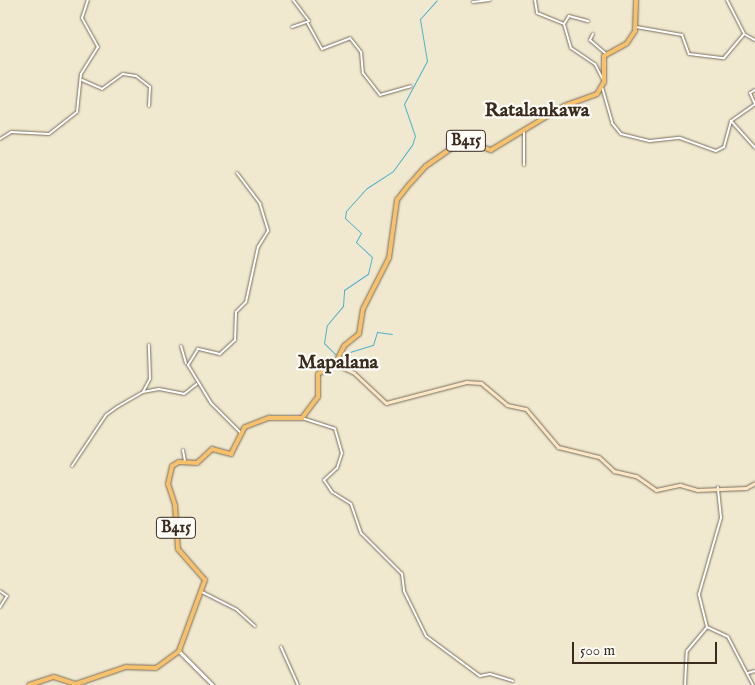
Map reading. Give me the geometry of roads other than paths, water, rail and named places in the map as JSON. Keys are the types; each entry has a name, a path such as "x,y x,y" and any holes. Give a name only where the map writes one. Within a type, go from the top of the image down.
{"main road":[{"path":"602,87 606,54 627,43 636,27 636,0"},
{"name":"B415","path":"302,418 318,397 318,374 335,364 340,355 359,334 363,309 389,258 397,200 426,166 460,143 467,141 491,150 564,106 593,97 602,87"},
{"path":"335,364 354,373 386,403 461,383 481,383 507,405 526,409 558,447 600,457 614,470 636,476 652,489 754,485"},
{"path":"241,433 272,417 302,418"},
{"name":"B415","path":"202,592 203,574 178,549 175,505 168,484 172,466 185,461 197,463 212,448 231,454 241,433"},
{"path":"29,685 54,677 76,684 126,667 156,668 179,650 202,592"}],"street":[{"path":"0,139 11,132 42,136 56,131 76,112 80,79 88,58 98,47 82,18 88,0"},
{"path":"293,0 322,49 350,38 361,52 363,73 380,95 411,86"},
{"path":"473,2 490,0"},
{"path":"536,0 538,14 564,24"},
{"path":"727,0 744,34 755,40"},
{"path":"564,24 569,16 588,22"},
{"path":"292,27 307,22"},
{"path":"564,24 572,48 595,64 604,82"},
{"path":"636,27 682,35 686,53 724,58 744,34"},
{"path":"593,34 590,40 606,54"},
{"path":"80,79 102,89 123,74 136,76 150,87 149,106"},
{"path":"602,87 616,130 631,139 680,138 716,152 724,147 731,121 755,104 750,93 755,90"},
{"path":"731,121 755,148"},
{"path":"523,129 524,165"},
{"path":"188,365 198,350 220,354 235,340 236,312 246,302 258,247 268,231 260,204 237,174"},
{"path":"142,392 150,379 149,345"},
{"path":"181,346 196,384 241,433"},
{"path":"72,466 106,415 142,392 159,389 184,394 196,384"},
{"path":"302,418 335,429 342,453 337,468 324,480 332,492 351,504 361,533 402,574 404,591 426,636 480,676 490,674 513,681"},
{"path":"183,450 185,461"},
{"path":"707,627 699,588 721,518 718,487"},
{"path":"0,591 6,596 0,607"},
{"path":"202,592 237,610 255,626"},
{"path":"707,627 728,637 753,685"},
{"path":"684,685 687,650 707,627"},
{"path":"282,647 298,685"},
{"path":"179,650 213,685"},
{"path":"747,674 755,671"}],"waterway":[{"path":"337,356 324,343 327,325 343,306 344,290 368,274 372,257 356,242 361,233 345,218 346,211 367,188 393,171 412,145 415,136 404,104 427,61 420,19 437,0"},
{"path":"340,355 373,345 377,332 392,334"}],"district":[{"name":"Ratalankawa","path":"537,110"},
{"name":"Mapalana","path":"338,362"}]}
